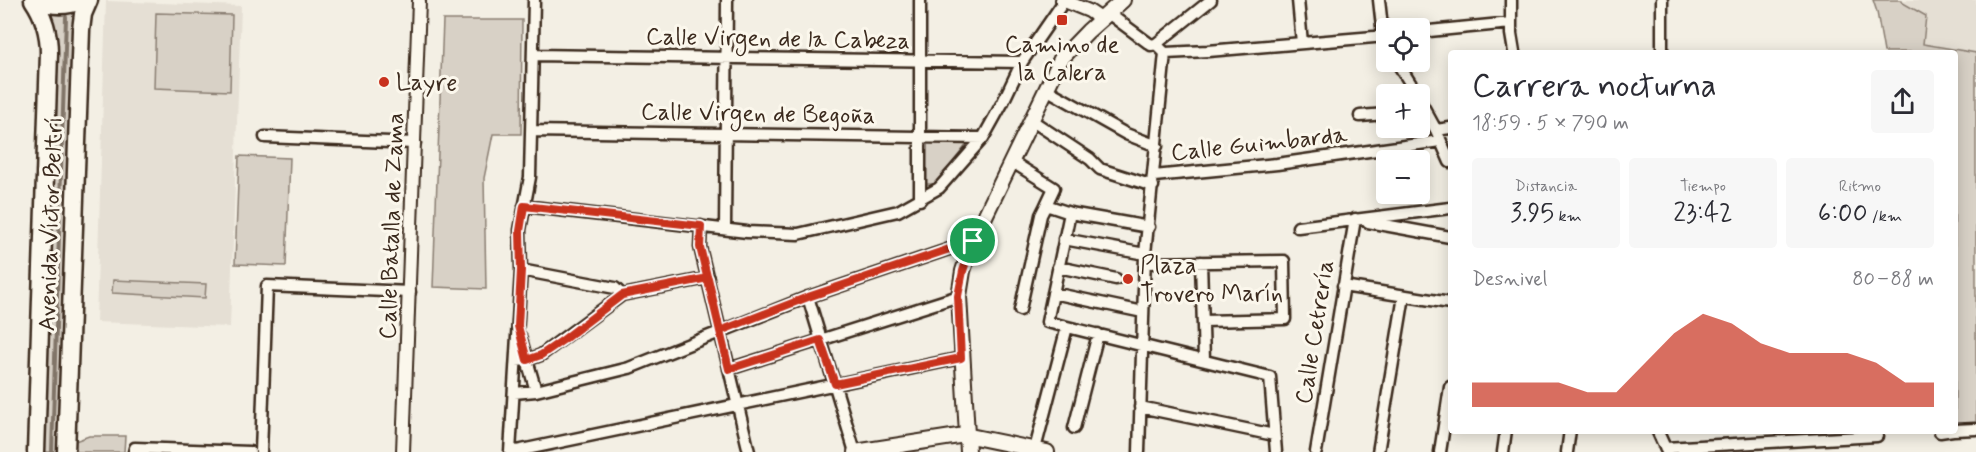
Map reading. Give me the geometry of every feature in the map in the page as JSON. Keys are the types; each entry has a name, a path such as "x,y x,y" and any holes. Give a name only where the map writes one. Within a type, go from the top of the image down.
{"main road":[{"name":"Avenida Víctor Beltrí","path":"33,0 44,21 50,53 36,452"},
{"path":"37,0 47,4 62,5 82,0"},
{"name":"Avenida Víctor Beltrí","path":"66,452 81,30 83,14 89,0"},
{"path":"968,452 965,435 958,296 973,241 1064,55 1123,0"},
{"path":"860,452 965,435 1041,451"}],"street":[{"name":"Calle Batalla de Zama","path":"404,452 421,0"},
{"path":"534,0 530,177 520,231 521,270 518,326 521,361 514,393 511,452 961,358"},
{"path":"724,228 727,0"},
{"path":"920,0 920,200"},
{"path":"524,206 747,232 798,234 898,211 939,188 983,138 1022,62 1063,1 1104,16 1151,45 1156,44 1211,0"},
{"path":"1298,0 1302,43"},
{"path":"1379,0 1382,18"},
{"path":"1511,0 1514,50"},
{"path":"1662,0 1662,50"},
{"path":"1430,31 1511,23"},
{"path":"1156,44 1165,53 1376,39"},
{"path":"1139,452 1145,259 1165,53"},
{"name":"Calle Virgen de la Cabeza","path":"533,55 1022,62"},
{"path":"1046,89 1126,134 1156,146"},
{"path":"1360,116 1376,115"},
{"name":"Calle Guimbarda","path":"1031,120 1090,159 1100,170 1153,181 1440,141"},
{"path":"1430,121 1448,158"},
{"path":"1436,130 1448,128"},
{"name":"Calle Virgen de Begoña","path":"532,131 983,138"},
{"path":"265,137 415,143"},
{"path":"1011,161 1054,188 1041,215 1020,310"},
{"path":"1046,205 1070,213 1149,227"},
{"path":"1298,226 1448,208"},
{"path":"1070,213 1047,322 1270,376 1276,452"},
{"path":"1355,219 1448,237"},
{"name":"Calle Cetrería","path":"1316,452 1355,219"},
{"path":"701,226 700,247 749,452"},
{"path":"1064,239 1145,259 1201,262 1284,261 1285,319 1203,321"},
{"path":"514,393 628,368 808,297 973,241"},
{"path":"1201,262 1204,360"},
{"path":"1058,267 1116,279"},
{"path":"521,270 615,288 622,295"},
{"path":"521,361 541,355 622,295 708,278"},
{"path":"261,452 267,286 410,292"},
{"path":"1343,286 1448,303"},
{"path":"1053,293 1143,312"},
{"path":"729,369 958,296"},
{"path":"1378,452 1404,296"},
{"path":"808,297 820,340 860,452"},
{"path":"1041,451 1067,327"},
{"path":"1074,428 1098,334"},
{"path":"521,361 536,390"},
{"path":"1440,452 1448,400"},
{"path":"1140,407 1274,435"},
{"path":"1958,430 1976,429"},
{"path":"1503,452 1505,434"},
{"path":"1567,452 1569,434"},
{"path":"1659,434 1666,450 1877,436"},
{"path":"134,450 250,452"}],"shaded area":[{"path":"89,0 67,444 89,436 125,436 124,452 36,452 49,53 41,13"},
{"path":"1873,0 1976,0 1976,425 1958,120 1958,50 1884,50"},
{"path":"1873,0 1902,0 1903,3 1926,16 1923,44 1976,53 1976,425 1958,426 1958,50 1884,50"},
{"path":"106,1 241,6 230,327 96,322"},
{"path":"156,13 232,15 230,91 154,88"},
{"path":"443,20 522,20 521,134 493,134 484,178 486,289 433,287"},
{"path":"926,143 967,144 936,184 926,184"},
{"path":"239,156 290,158 286,266 235,264"},
{"path":"113,280 206,284 205,298 112,293"}],"waterway":[{"path":"52,452 66,17"}],"place":[{"name":"Camino de la Calera","path":"1062,20"},
{"name":"Layre","path":"384,82"},
{"name":"Plaza Trovero Marín","path":"1128,279"}],"route":[{"path":"973,241 808,297 720,331 708,278 622,295 563,340 541,355 527,360 518,326 521,270 520,231 524,206 701,226 700,247 720,331 729,369 820,340 835,384 961,358 958,296 973,241"}]}
